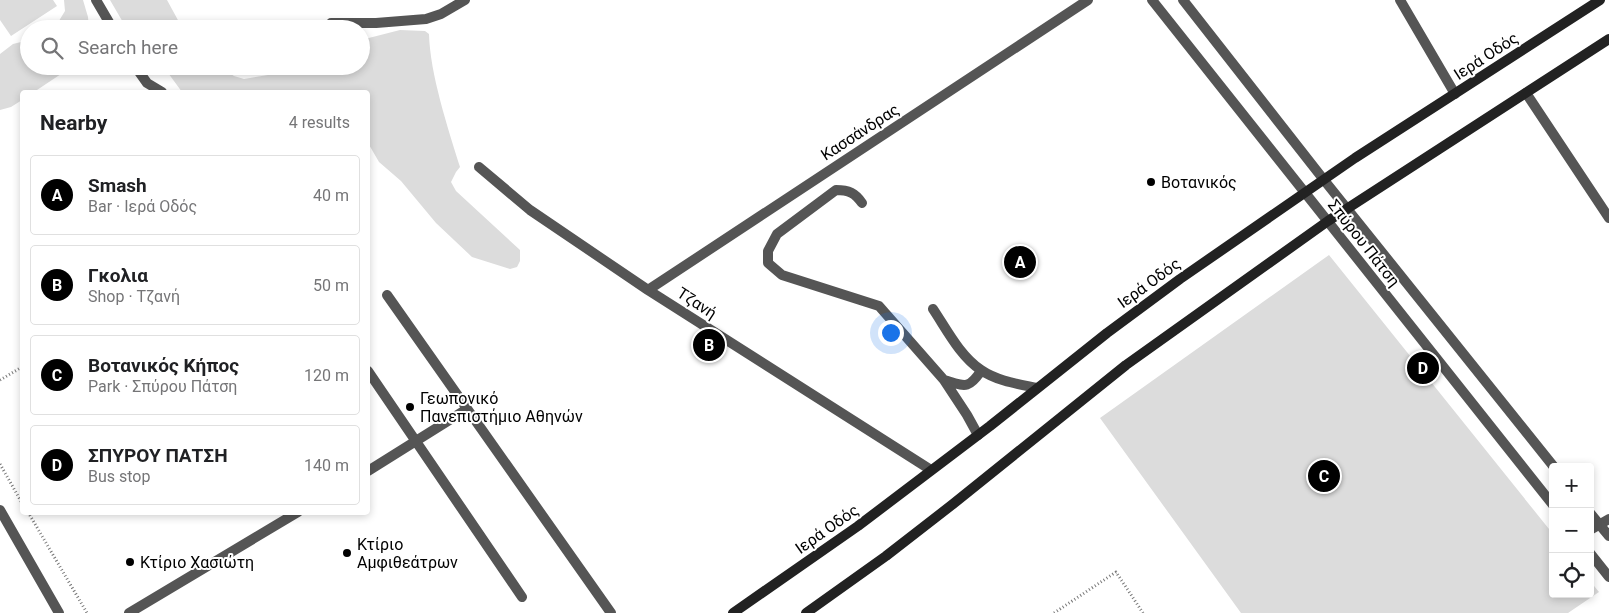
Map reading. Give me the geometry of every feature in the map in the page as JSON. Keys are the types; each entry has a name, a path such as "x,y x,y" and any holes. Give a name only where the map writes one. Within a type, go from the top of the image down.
{"main road":[{"name":"Ιερά Οδός","path":"732,613 858,526 978,435 1106,333 1180,278 1305,192 1600,0"},
{"path":"806,613 886,556 1126,365 1328,221 1348,210 1609,39"}],"street":[{"path":"96,0 108,20"},
{"path":"370,23 426,19 441,14 465,0"},
{"name":"Κασσάνδρας","path":"648,290 1088,0"},
{"name":"Σπύρου Πάτση","path":"1152,0 1549,501"},
{"name":"Σπύρου Πάτση","path":"1183,0 1324,180 1551,463"},
{"path":"1400,0 1454,94"},
{"path":"141,75 147,83 159,90"},
{"path":"1526,93 1609,218"},
{"name":"Τζανή","path":"479,167 530,210 648,290 931,470"},
{"path":"862,203 856,194 847,190 836,190 777,234 768,251 768,263 782,275 879,306 944,380 978,435"},
{"path":"387,294 611,613"},
{"path":"933,309 963,355 981,371 1006,381 1037,388"},
{"path":"944,380 964,386 974,382 981,371"},
{"path":"370,374 522,597"},
{"path":"370,470 468,409"},
{"path":"0,510 58,613"},
{"path":"129,613 293,515"},
{"path":"1604,522 1609,536"},
{"path":"1594,558 1609,577"}],"path":[{"path":"0,380 20,368"},
{"path":"0,464 20,499"},
{"path":"30,515 87,613"},
{"path":"1054,613 1116,572 1143,613"}],"shaded area":[{"path":"0,0 53,0 57,6 36,20 20,20 20,30 11,36 0,20"},
{"path":"64,0 83,0 88,20 60,20 65,11"},
{"path":"110,0 167,0 178,20 122,20"},
{"path":"400,30 425,31 429,34 436,83 460,167 451,182 456,191 520,250 520,261 517,267 510,269 472,257 436,223 401,181 379,162 370,146 370,90 181,90 170,75 232,75 244,79 268,75 370,75 370,38"},
{"path":"20,42 20,75 60,75 37,90 20,90 20,101 11,107 0,110 0,54 13,44"},
{"path":"1329,255 1549,529 1549,598 1590,598 1568,613 1241,613 1100,418"},
{"path":"1594,586 1599,592 1594,595"}],"place":[{"name":"Βοτανικός","path":"1151,182"},
{"name":"Smash","path":"1020,262"},
{"name":"Γκολια","path":"709,345"},
{"name":"ΣΠΥΡΟΥ ΠΑΤΣΗ","path":"1423,368"},
{"name":"Γεωπονικό Πανεπιστήμιο Αθηνών","path":"410,407"},
{"name":"Βοτανικός Κήπος","path":"1324,476"},
{"name":"Κτίριο Αμφιθεάτρων","path":"347,553"},
{"name":"Κτίριο Χασιώτη","path":"130,562"}]}
